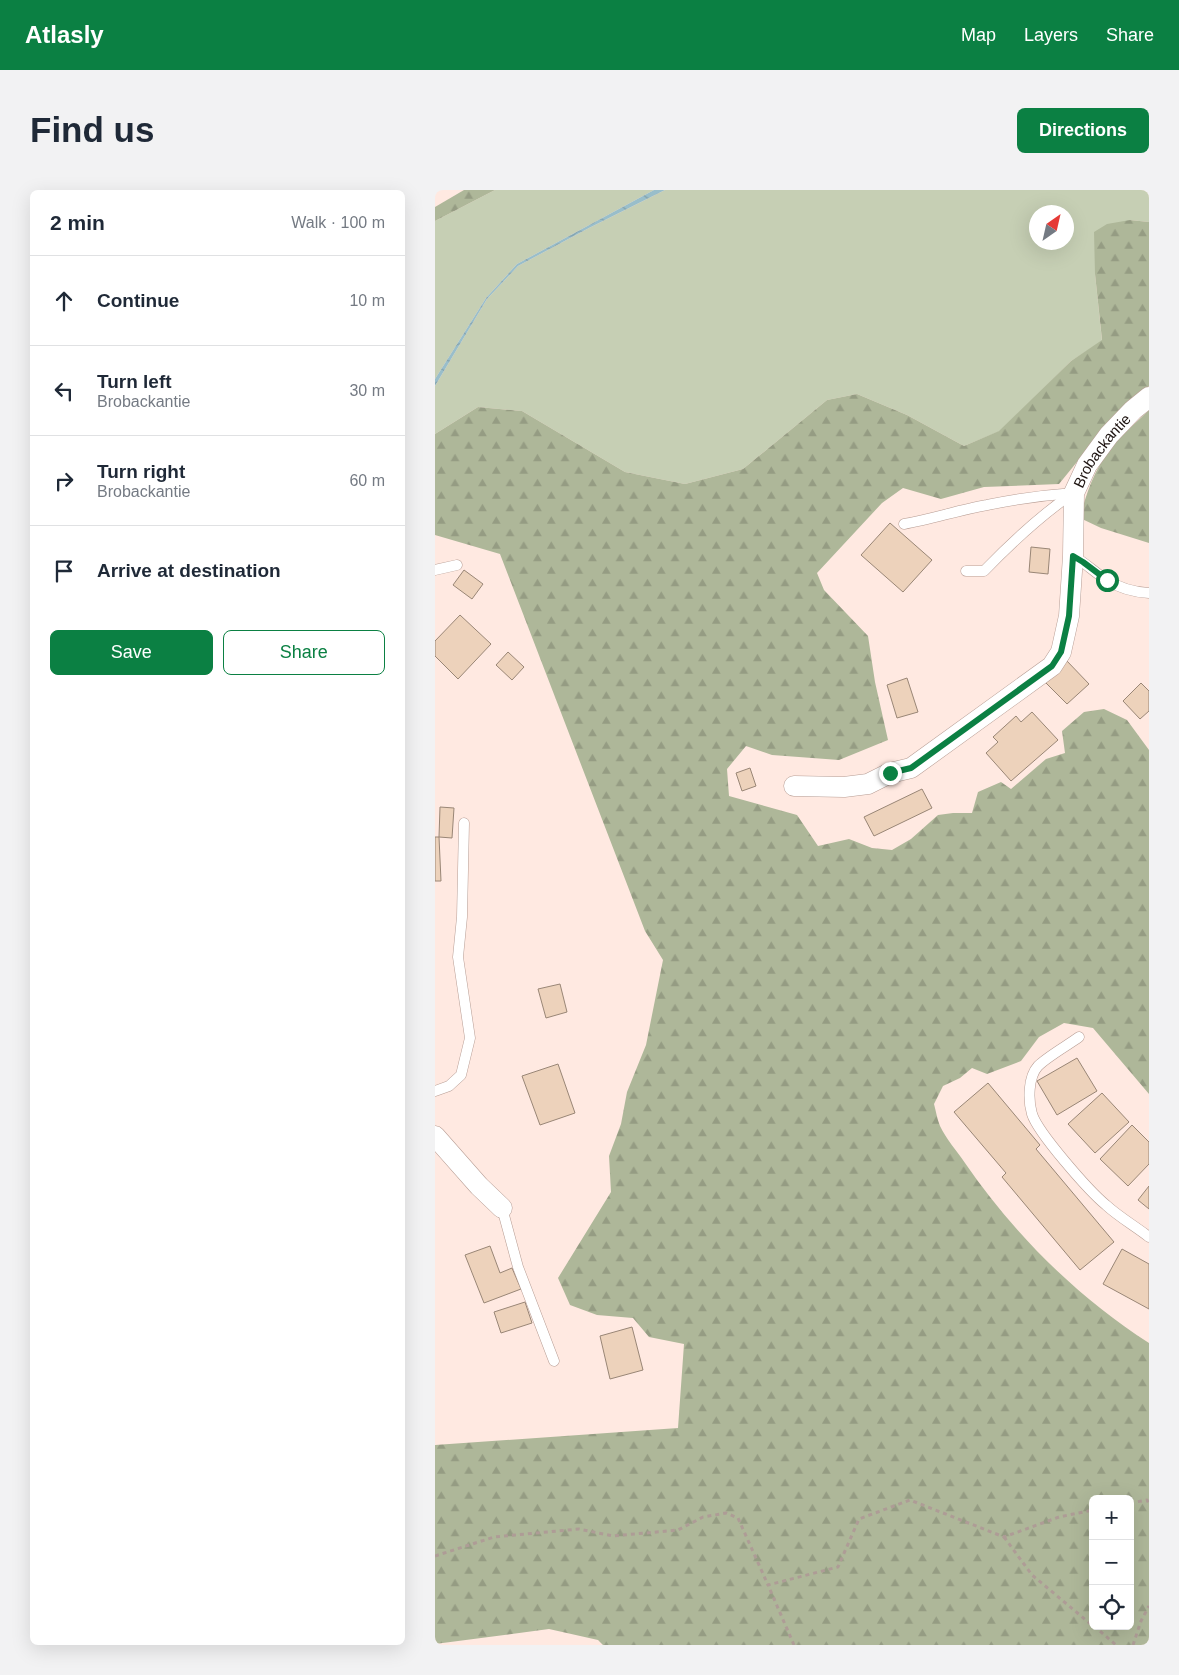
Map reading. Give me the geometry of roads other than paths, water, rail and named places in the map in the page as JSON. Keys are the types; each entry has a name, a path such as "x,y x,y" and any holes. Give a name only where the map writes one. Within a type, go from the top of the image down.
{"street":[{"name":"Brobackantie","path":"794,786 844,787 868,784 890,773 911,768 1052,666 1061,652 1069,616 1073,556 1074,493 1087,465 1109,435 1133,410 1149,397"},
{"path":"435,1136 479,1186 503,1208"}],"lane":[{"path":"905,524 987,505 1037,496 1074,493"},
{"path":"966,571 984,571 1027,528 1051,508 1074,493"},
{"path":"1073,556 1107,580 1126,589 1149,594"},
{"path":"435,570 457,565"},
{"path":"435,1091 449,1086 461,1075 470,1038 458,957 462,917 464,823"},
{"path":"1079,1037 1038,1066 1031,1082 1029,1100 1032,1114 1042,1133 1105,1205 1149,1237"},
{"path":"503,1208 518,1267 554,1361"}],"water":[{"path":"654,190 665,190 518,266 487,299 435,386 435,379 486,298 517,264"}]}
